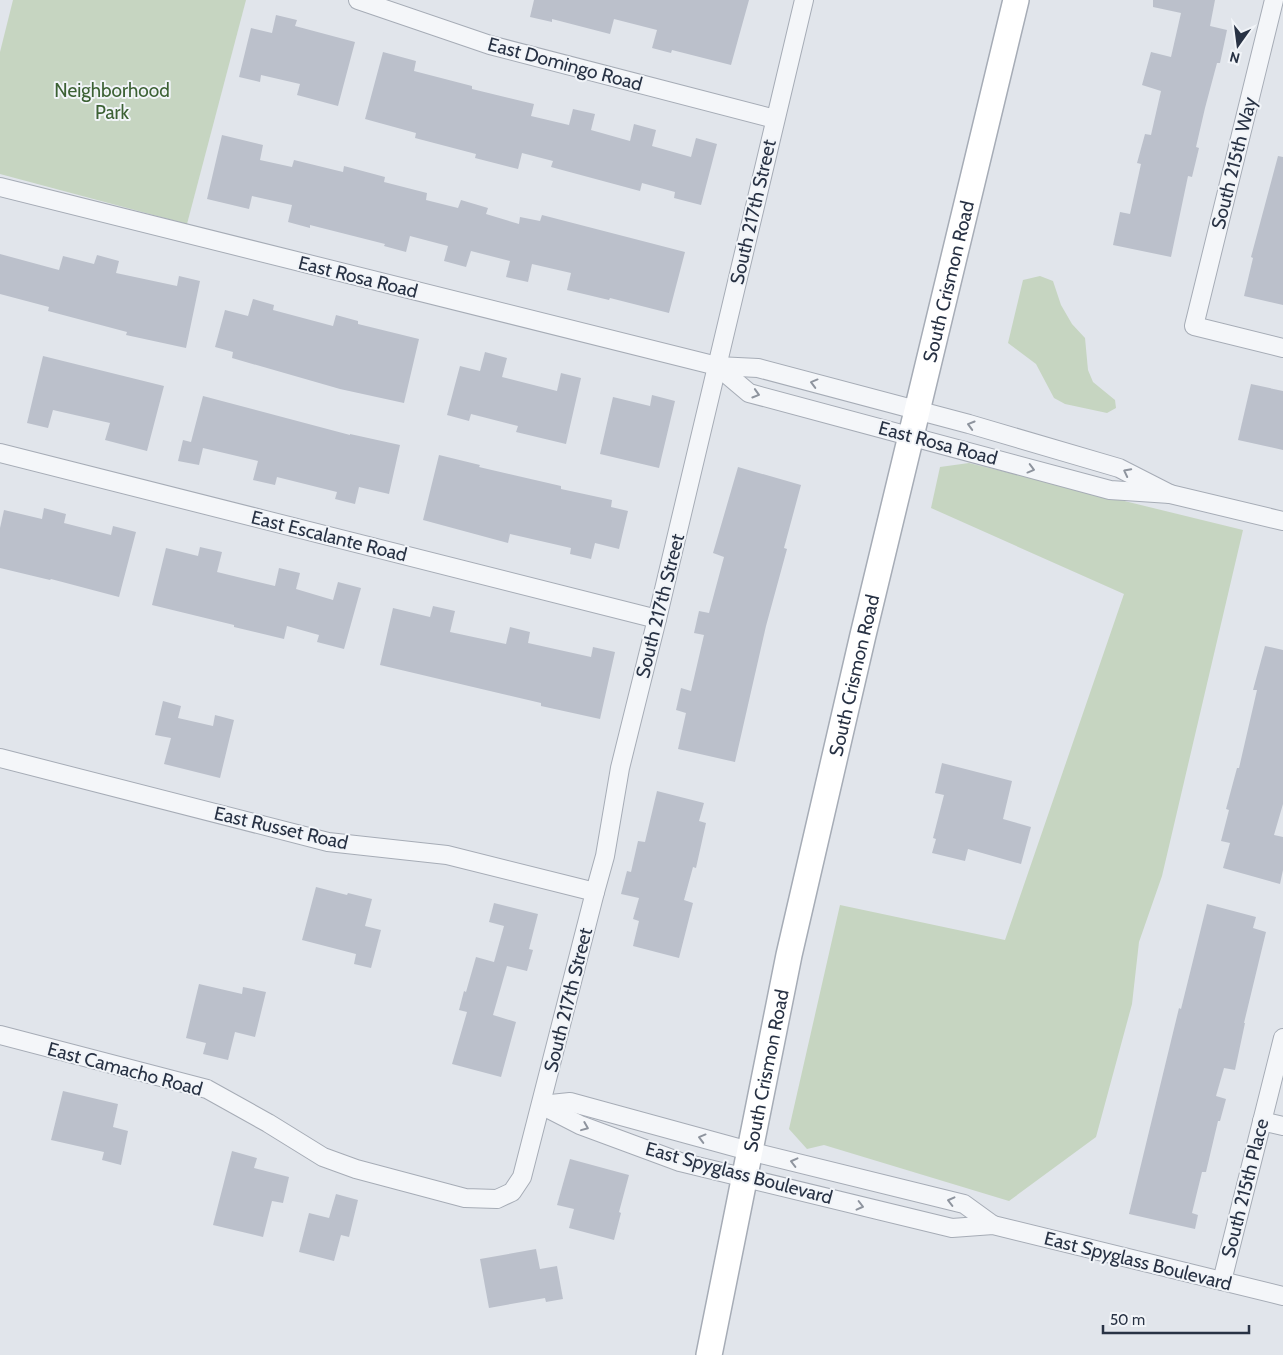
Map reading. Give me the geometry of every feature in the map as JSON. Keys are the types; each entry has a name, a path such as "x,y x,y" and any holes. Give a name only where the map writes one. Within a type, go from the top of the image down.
{"street":[{"name":"East Domingo Road","path":"358,0 490,45 775,119"},
{"name":"South 217th Street","path":"497,1199 512,1192 522,1177 542,1105 605,856 620,768 804,0"},
{"name":"South Crismon Road","path":"709,1355 789,955 911,435 1016,0"},
{"name":"South 215th Way","path":"1274,0 1194,326 1283,348"},
{"name":"East Rosa Road","path":"0,187 717,366 758,368 1119,468 1170,494"},
{"name":"East Rosa Road","path":"717,366 749,393 1110,490 1170,494 1283,520"},
{"name":"East Escalante Road","path":"0,453 657,619"},
{"name":"East Russet Road","path":"0,758 328,842 447,855 595,892"},
{"name":"East Camacho Road","path":"0,1035 206,1089 323,1156 356,1169 465,1198 497,1199"},
{"name":"South 215th Place","path":"1222,1281 1283,1038"},
{"name":"East Spyglass Boulevard","path":"542,1105 570,1102 749,1151 964,1204 993,1225"},
{"name":"East Spyglass Boulevard","path":"542,1105 580,1125 680,1162 952,1228 993,1225 1283,1296"},
{"path":"1262,1121 1283,1126"}],"green space":[{"name":"Neighborhood Park","path":"13,0 246,0 187,224 0,174 0,52"},
{"path":"1040,276 1053,281 1061,305 1072,324 1085,338 1088,370 1093,382 1115,400 1116,408 1107,413 1065,404 1054,398 1036,364 1008,343 1023,280"},
{"path":"969,463 1243,530 1162,876 1139,942 1132,1004 1096,1137 1009,1201 824,1145 807,1149 789,1129 840,905 1005,940 1124,594 931,508 940,467"}],"building":[{"path":"534,0 749,0 731,65 672,50 671,53 652,48 657,30 614,19 610,34 552,19 552,22 530,17"},
{"path":"1153,0 1215,0 1210,26 1227,30 1220,63 1217,63 1205,108 1196,147 1199,148 1192,177 1188,176 1171,257 1113,245 1120,212 1130,214 1141,164 1137,163 1145,134 1151,135 1161,91 1142,85 1151,52 1171,57 1181,13 1153,7"},
{"path":"276,15 297,20 295,26 355,42 338,106 297,95 300,84 261,75 260,82 239,77 251,28 272,33"},
{"path":"383,52 416,61 414,71 472,86 472,89 534,104 531,116 569,125 573,109 595,114 591,130 630,141 634,124 656,130 652,146 691,157 696,138 717,144 701,205 674,198 675,192 642,183 640,191 551,167 553,161 522,153 518,169 475,158 476,154 415,138 416,133 365,119"},
{"path":"222,135 263,145 260,160 292,167 294,160 343,172 344,166 385,177 384,182 427,193 426,200 458,208 461,200 488,208 486,214 519,224 520,217 540,221 542,215 685,252 669,313 610,298 609,300 567,290 571,273 532,264 528,282 506,277 510,261 471,251 466,267 444,261 448,246 410,236 406,252 384,246 385,244 310,225 310,228 288,222 292,205 252,196 249,209 207,199"},
{"path":"1278,156 1283,157 1283,305 1244,296 1253,258 1251,257"},
{"path":"0,254 59,270 63,256 94,264 97,255 119,261 116,273 177,286 179,276 200,281 186,348 126,335 127,332 48,311 49,307 0,294"},
{"path":"253,299 274,305 273,310 333,326 336,315 358,321 358,324 419,339 404,403 340,389 232,358 233,352 215,347 225,310 248,316"},
{"path":"485,352 507,358 502,377 557,391 561,373 581,378 566,444 516,432 518,426 471,414 469,421 447,415 460,366 480,371"},
{"path":"43,356 164,386 147,451 105,440 110,423 53,410 48,428 27,423"},
{"path":"1251,384 1283,391 1283,450 1238,440"},
{"path":"652,395 675,401 659,468 600,454 613,397 650,406"},
{"path":"203,396 350,435 400,445 389,494 359,487 355,504 335,499 337,492 277,477 275,485 253,480 258,461 203,448 199,465 178,461 183,440 191,442"},
{"path":"439,455 480,465 479,467 561,486 561,489 612,500 611,507 628,511 619,549 595,543 591,559 570,554 571,548 510,534 508,543 423,520"},
{"path":"738,467 801,485 784,548 787,549 766,626 735,762 678,749 686,713 676,710 681,688 691,691 704,635 694,633 699,611 709,613 724,557 713,553"},
{"path":"44,508 66,514 64,523 111,535 113,526 136,532 119,597 0,568 0,528 4,510 42,519"},
{"path":"200,547 222,552 217,572 275,586 279,568 300,573 296,589 333,600 338,582 361,588 344,649 317,642 319,635 287,626 284,639 152,605 166,548 198,556"},
{"path":"433,606 455,611 450,632 506,644 510,627 530,632 528,643 591,657 593,647 615,652 600,719 380,665 393,608 430,617"},
{"path":"1265,646 1283,650 1283,804 1274,835 1283,837 1283,870 1280,884 1223,868 1230,843 1221,841 1229,810 1226,809 1237,768 1239,768 1257,690 1253,690"},
{"path":"163,701 181,706 178,718 213,726 215,715 234,720 220,778 164,764 171,738 155,735"},
{"path":"942,763 1012,781 1003,819 1031,827 1021,864 968,849 965,861 932,853 936,839 933,838 944,795 935,793"},
{"path":"657,791 704,803 699,821 706,823 696,868 693,867 684,900 693,903 679,958 633,946 639,921 633,919 639,898 621,894 627,871 631,872 638,841 645,842"},
{"path":"316,887 372,899 365,926 381,930 371,968 354,964 356,954 302,940"},
{"path":"494,903 538,914 529,949 533,950 527,971 507,966 493,1015 516,1022 501,1077 452,1064 467,1012 459,1010 476,957 494,962 504,926 489,922"},
{"path":"1207,904 1256,917 1253,928 1266,932 1244,1023 1235,1070 1224,1068 1216,1096 1226,1099 1220,1121 1218,1121 1206,1172 1202,1172 1192,1213 1198,1215 1195,1229 1129,1214 1179,1008 1181,1009"},
{"path":"199,984 242,994 243,987 266,992 255,1037 235,1032 228,1060 203,1054 206,1043 186,1038"},
{"path":"63,1091 118,1104 113,1127 128,1131 121,1165 102,1160 104,1152 51,1140"},
{"path":"232,1151 257,1158 254,1168 289,1177 283,1203 272,1201 263,1237 213,1225"},
{"path":"570,1159 629,1175 614,1240 569,1228 574,1209 557,1205"},
{"path":"336,1194 358,1200 349,1237 341,1235 334,1261 299,1252 309,1213 329,1218"},
{"path":"536,1249 540,1269 557,1266 563,1299 546,1302 545,1298 489,1308 480,1259"}]}
